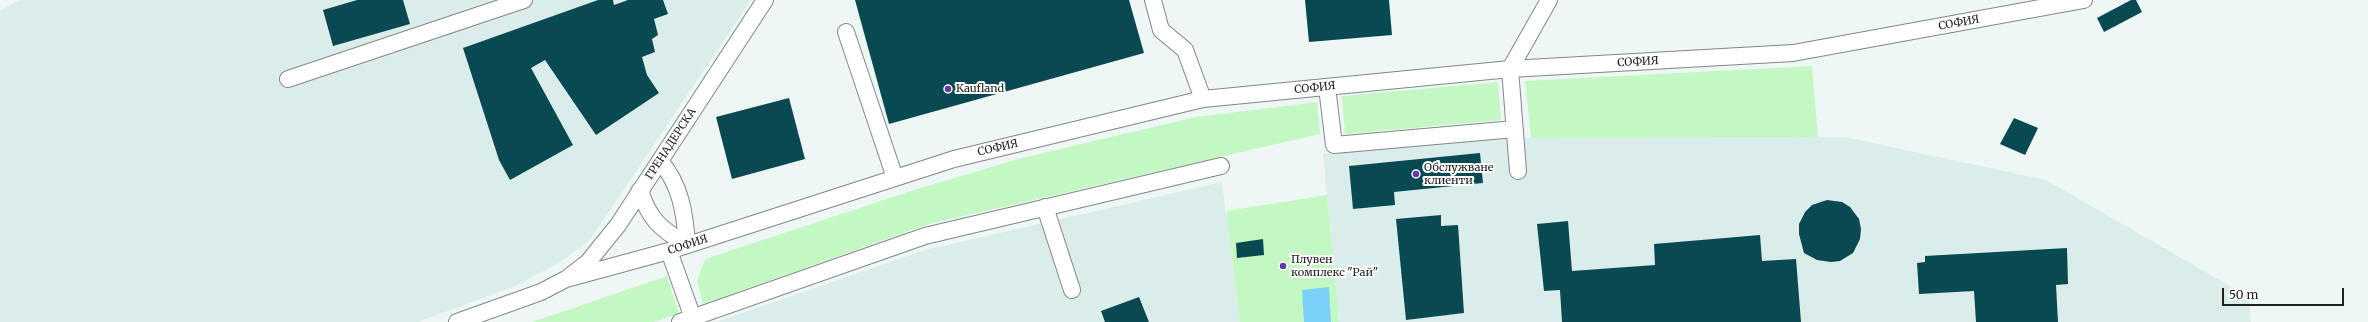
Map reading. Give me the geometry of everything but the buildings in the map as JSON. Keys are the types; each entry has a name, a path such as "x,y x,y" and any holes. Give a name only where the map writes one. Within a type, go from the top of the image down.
{"street":[{"path":"288,80 524,0"},
{"name":"ГРЕНАДЕРСКА","path":"566,279 588,262 605,243 765,0"},
{"path":"1153,0 1161,30 1186,50 1203,99"},
{"path":"1518,171 1510,69 1549,0"},
{"name":"СОФИЯ","path":"566,279 670,251 954,159 1203,99 1510,69 1793,53 2084,0"},
{"path":"846,32 895,178"},
{"path":"1327,87 1334,145 1515,129"},
{"path":"660,161 670,173 678,190 685,217 687,245"},
{"path":"670,251 678,275 687,316 926,236 1221,166"},
{"path":"640,190 646,208 654,222 666,233 687,245"},
{"path":"1045,207 1072,290"},
{"path":"457,322 541,292 566,279"}],"shaded area":[{"path":"19,0 751,0 590,240 559,263 515,286 418,322 0,322 0,11"},
{"path":"1845,137 2046,180 2249,297 2251,322 1339,322 1323,154 1485,138"},
{"path":"1222,182 1240,322 716,322 925,250"}],"green space":[{"path":"1812,66 1818,137 1531,138 1525,81"},
{"path":"1498,82 1501,120 1345,134 1342,96"},
{"path":"1317,102 1320,134 929,224 703,304 697,281 705,259 914,190 1022,158 1196,117"},
{"name":"Плувен комплекс \"Рай\"","path":"1327,195 1339,322 1240,322 1226,211"},
{"path":"667,276 679,314 654,322 532,322"}],"water":[{"path":"1329,287 1331,322 1304,322 1302,290"}],"place":[{"name":"Kaufland","path":"948,89"},
{"name":"Обслужване клиенти","path":"1416,174"},
{"name":"Плувен комплекс \"Рай\"","path":"1283,266"}]}
